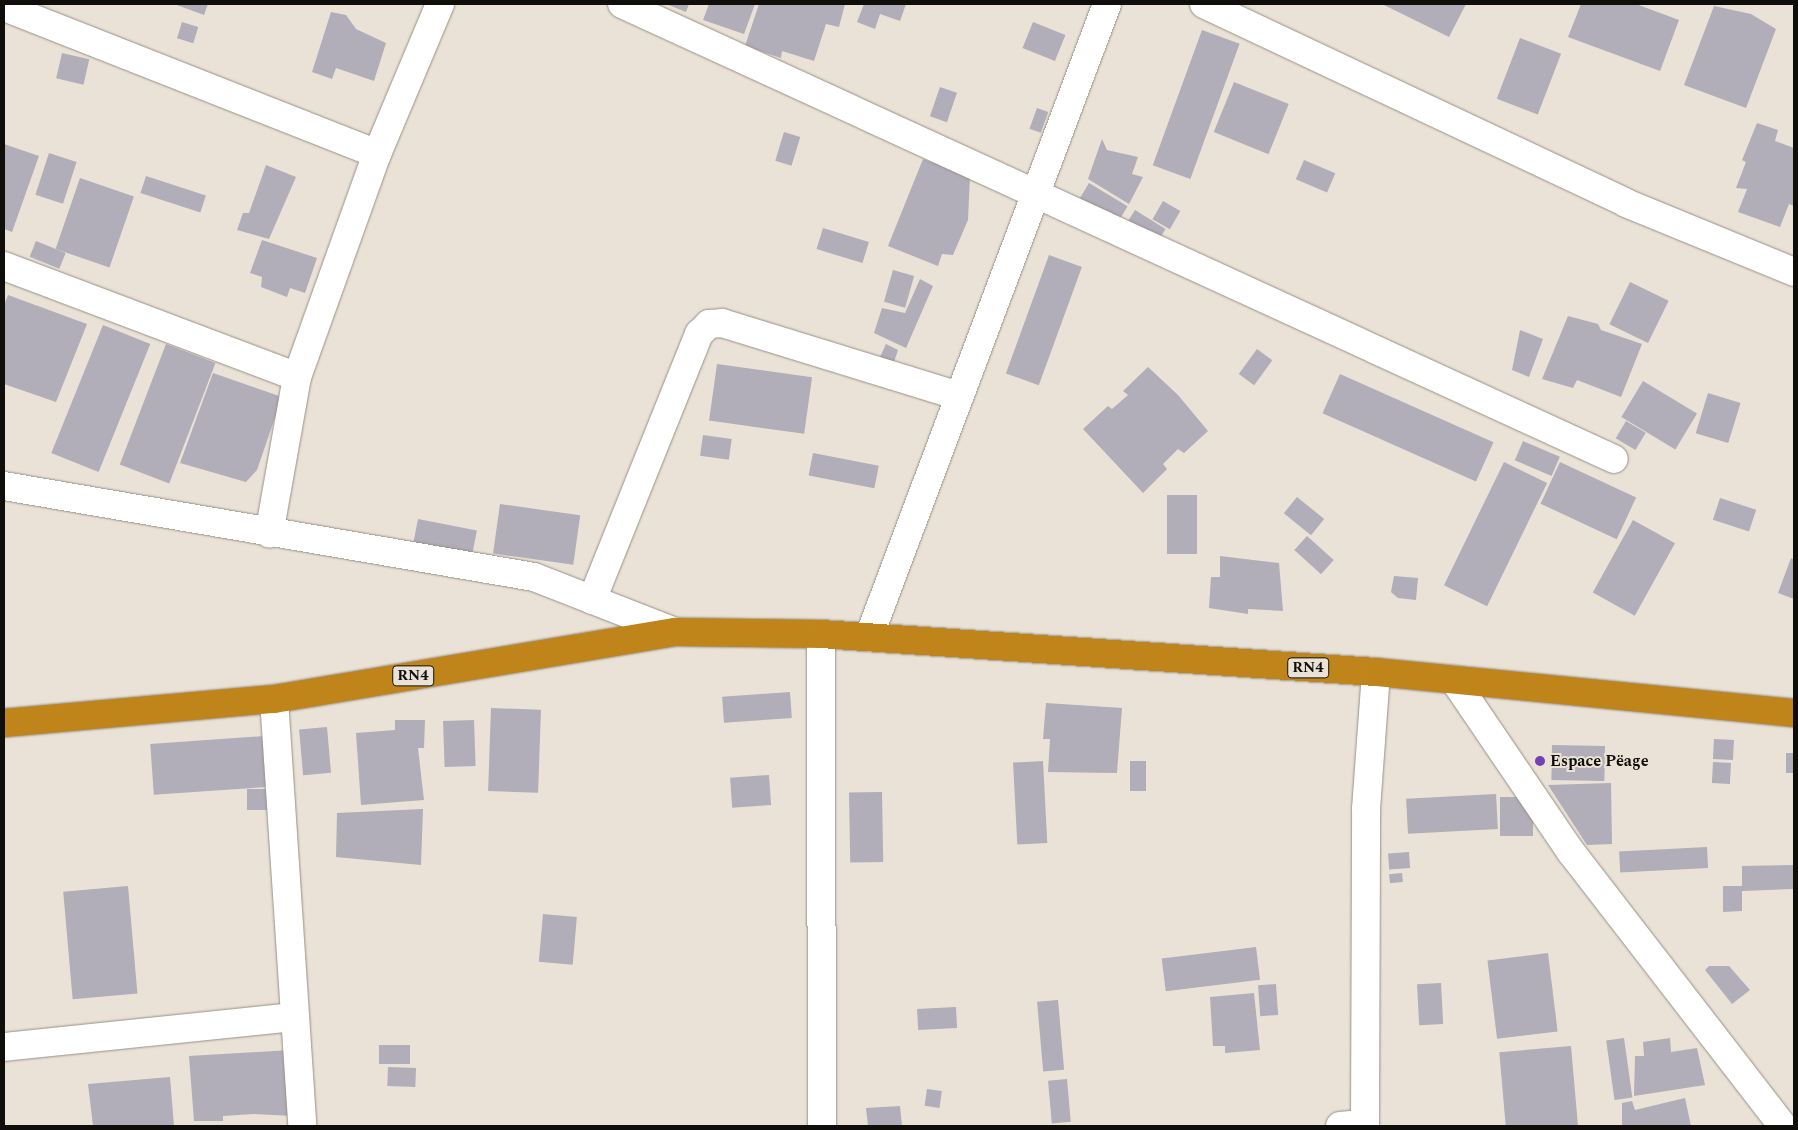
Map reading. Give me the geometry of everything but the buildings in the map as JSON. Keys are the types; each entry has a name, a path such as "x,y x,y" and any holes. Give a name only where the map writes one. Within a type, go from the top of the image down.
{"highway":[{"name":"RN4","path":"4,723 274,699 675,632 820,634 1376,672 1794,713"}],"street":[{"path":"269,534 297,377 377,154 440,4"},
{"path":"622,4 1034,196 1614,459"},
{"path":"869,638 1107,4"},
{"path":"1204,4 1626,203 1794,272"},
{"path":"4,7 377,154"},
{"path":"4,266 297,377"},
{"path":"592,600 699,334 709,324 722,323 959,396"},
{"path":"4,486 269,534 525,575 675,632"},
{"path":"820,634 822,1126"},
{"path":"1357,1126 1366,809 1376,672"},
{"path":"1454,680 1571,852 1783,1126"},
{"path":"274,699 302,1126"},
{"path":"4,1048 294,1016"}],"place":[{"name":"Espace Pëage","path":"1540,761"}]}
